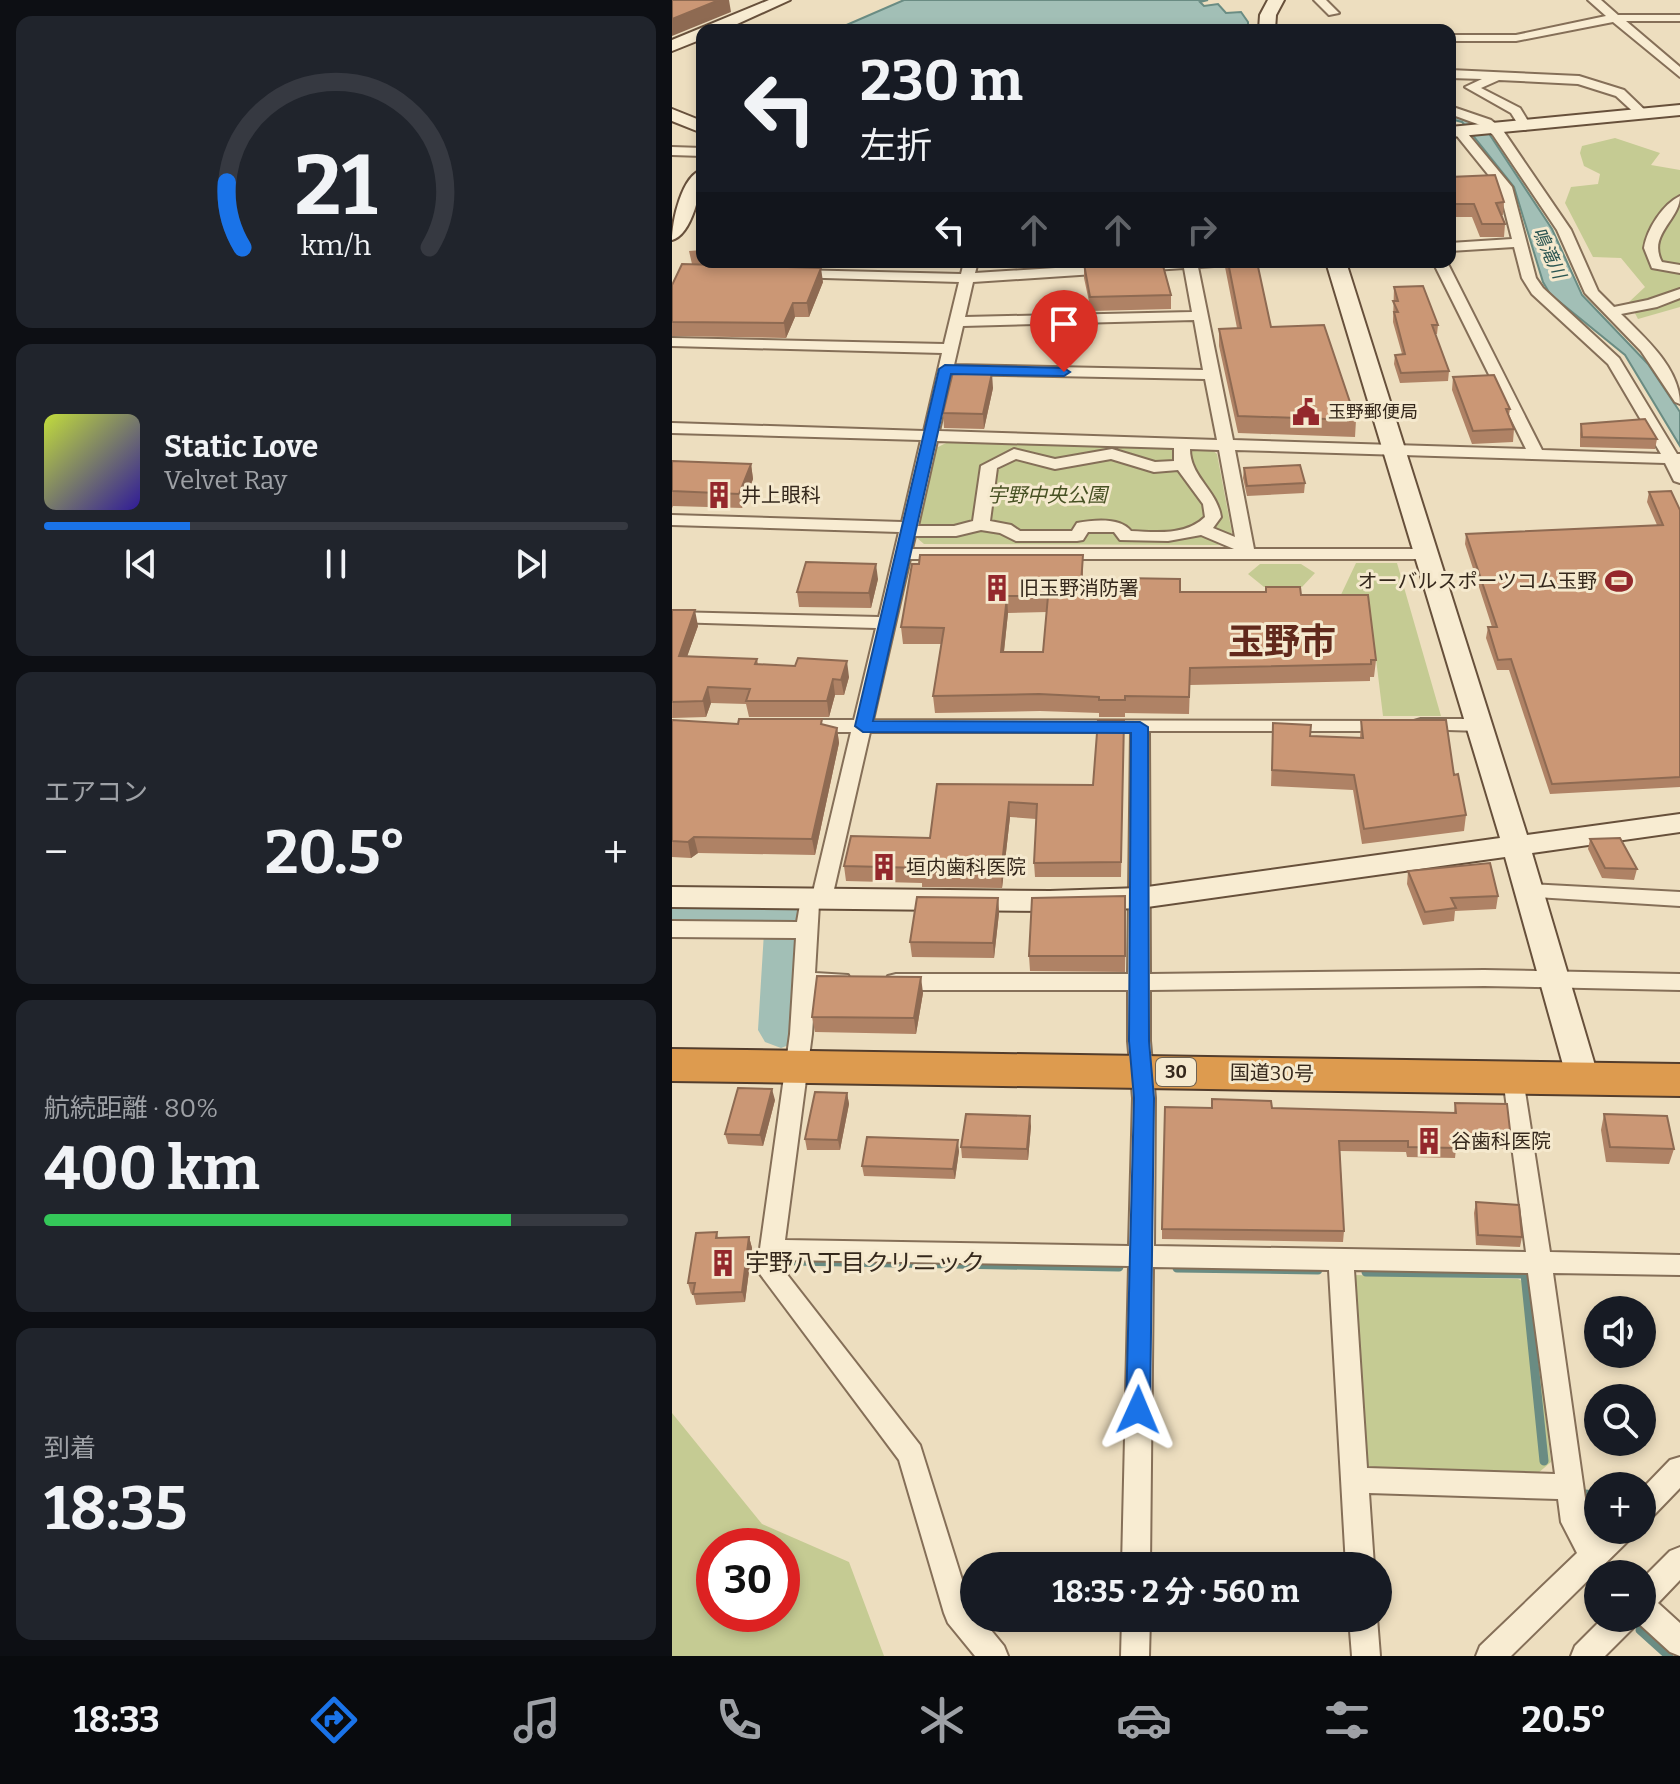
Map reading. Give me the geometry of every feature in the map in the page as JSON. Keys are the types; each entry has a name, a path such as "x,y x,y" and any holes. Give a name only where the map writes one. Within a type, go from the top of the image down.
{"highway":[{"name":"国道30号","path":"672,1065 1680,1080"}],"street":[{"path":"724,24 782,0"},
{"path":"1267,24 1268,15 1276,0"},
{"path":"1320,0 1339,0"},
{"path":"1320,0 1333,13"},
{"path":"1594,0 1680,73"},
{"path":"1525,126 1516,111 1471,87 1503,75 1520,57 1615,18 1680,18"},
{"path":"672,46 696,36"},
{"path":"1456,40 1520,57 1565,77 1610,88 1644,115"},
{"path":"1456,74 1503,75"},
{"path":"1458,131 1680,110"},
{"path":"1456,113 1492,128 1564,230 1592,293 1647,348 1680,399"},
{"path":"672,114 696,125"},
{"path":"1458,131 1505,187 1529,278 1537,291 1614,361 1676,459 1680,478"},
{"path":"672,151 696,152"},
{"path":"672,234 696,188"},
{"path":"1680,200 1652,235 1651,257 1657,265 1680,269"},
{"path":"1456,247 1519,243"},
{"path":"782,274 1043,268"},
{"path":"1191,268 1246,551"},
{"path":"1338,268 1481,725 1583,1079"},
{"path":"1443,268 1536,453"},
{"path":"969,270 863,726 816,898 793,930 804,981 801,1034 769,1270 911,1454 958,1613 994,1656"},
{"path":"1610,312 1652,304 1680,293"},
{"path":"957,322 1200,316"},
{"path":"672,342 950,349"},
{"path":"945,369 1212,375"},
{"path":"672,428 1676,459"},
{"path":"965,436 962,449 1002,450 1055,464 1112,454 1154,467 1182,465"},
{"path":"672,520 956,531 981,525 1005,529 1016,536 1077,536 1083,527 1119,527 1126,536 1172,536 1202,529 1213,517 1211,504 1182,465 1182,442"},
{"path":"981,525 989,466 1014,454"},
{"path":"1202,529 1246,551"},
{"path":"902,554 1246,551 1425,554"},
{"path":"672,617 887,623"},
{"path":"784,726 1481,725"},
{"path":"1136,1552 1144,1098 1140,983 1140,727"},
{"path":"672,897 1050,901 1140,898 1680,823"},
{"path":"1529,891 1680,899"},
{"path":"672,929 793,930"},
{"path":"804,981 1140,983 1554,976 1680,982"},
{"path":"1514,1078 1575,1522 1594,1556"},
{"path":"771,1250 1680,1265"},
{"path":"1341,1258 1359,1552"},
{"path":"1656,1494 1680,1469"},
{"path":"1355,1480 1571,1487"},
{"path":"1490,1656 1606,1544"},
{"path":"1656,1585 1680,1560"},
{"path":"1656,1620 1680,1642"},
{"path":"1135,1656 1136,1632"},
{"path":"1364,1632 1366,1656"},
{"path":"1585,1656 1609,1632"}],"green space":[{"path":"1615,138 1660,153 1651,165 1680,170 1680,307 1638,319 1629,302 1645,287 1621,258 1593,257 1565,203 1571,187 1598,184 1600,174 1584,166 1580,153 1582,146"},
{"name":"宇野中央公園","path":"948,442 1211,449 1217,454 1232,533 1218,545 924,544 917,538 936,448"},
{"path":"1356,563 1397,563 1441,716 1383,716 1370,610 1338,609 1338,601"},
{"path":"1260,564 1301,564 1315,573 1302,587 1264,587 1248,574"},
{"path":"1355,1275 1518,1279 1531,1285 1551,1462 1537,1474 1379,1473 1364,1463"},
{"path":"672,1413 762,1524 771,1528 696,1528 696,1632 800,1632 800,1541 849,1562 884,1656 672,1656"}],"water":[{"path":"904,0 1208,0 1200,2 1204,6 1218,4 1226,13 1241,12 1248,22 1248,24 849,24"},
{"name":"鳴滝川","path":"1456,114 1482,123 1552,229 1582,295 1648,364 1680,412 1680,446 1625,355 1550,294 1543,282 1514,187 1462,122 1456,120"}],"building":[{"path":"672,0 719,0 672,19"},
{"path":"1495,175 1504,202 1496,203 1505,224 1482,224 1474,204 1456,204 1456,177"},
{"path":"682,264 696,264 696,268 821,268 807,303 793,303 784,323 672,322 672,285"},
{"path":"1085,268 1164,268 1171,295 1090,297"},
{"path":"1229,268 1258,268 1271,327 1324,325 1356,420 1238,416 1219,329 1241,328"},
{"path":"1423,286 1438,325 1432,325 1449,371 1401,373 1395,355 1405,354 1394,312 1398,312 1393,301 1398,301 1394,287"},
{"path":"953,372 992,373 983,414 943,413"},
{"path":"1494,375 1510,409 1506,409 1514,429 1473,431 1453,377"},
{"path":"1645,419 1657,439 1582,437 1581,424"},
{"path":"672,461 751,464 739,494 672,491"},
{"path":"1300,465 1305,483 1247,486 1244,468"},
{"path":"1671,491 1680,510 1680,777 1552,784 1511,659 1498,660 1488,627 1497,627 1466,534 1663,525 1649,492"},
{"path":"920,555 1083,555 1081,584 1121,584 1122,578 1180,579 1180,592 1266,592 1266,587 1300,587 1301,595 1368,595 1376,660 1371,660 1371,664 1190,668 1189,697 1125,696 1125,700 1099,700 1099,697 1039,694 933,696 944,628 901,627 912,564 919,564","holes":["1007,596 1048,596 1043,652 1001,652"]},
{"path":"806,562 876,564 869,593 797,592"},
{"path":"672,610 695,610 679,656 757,659 755,664 795,666 798,658 847,661 841,680 833,679 827,701 746,701 750,689 708,687 703,701 672,702"},
{"path":"739,719 822,719 821,724 837,728 812,839 694,837 688,842 672,841 672,720 738,724"},
{"path":"1098,720 1124,720 1121,862 1034,863 1037,804 1009,802 1001,873 921,872 921,868 844,866 851,836 930,838 937,784 1093,785"},
{"path":"1361,720 1446,720 1454,775 1458,774 1466,815 1364,829 1354,775 1272,770 1273,723 1311,725 1310,736 1363,738"},
{"path":"1620,838 1637,869 1605,868 1590,839"},
{"path":"1490,863 1498,896 1451,898 1456,908 1425,912 1408,871"},
{"path":"1125,896 1125,956 1029,956 1032,898"},
{"path":"917,897 998,898 993,943 910,942"},
{"path":"817,976 921,977 914,1018 812,1017"},
{"path":"738,1088 772,1089 760,1135 725,1134"},
{"path":"815,1092 847,1093 838,1140 805,1139"},
{"path":"1212,1099 1271,1101 1272,1108 1456,1113 1455,1103 1507,1104 1511,1139 1456,1138 1456,1148 1408,1147 1408,1141 1339,1141 1344,1231 1162,1229 1165,1107 1212,1108"},
{"path":"966,1114 1030,1116 1027,1149 961,1147"},
{"path":"1604,1114 1667,1116 1674,1149 1610,1147"},
{"path":"867,1137 958,1140 953,1169 862,1166"},
{"path":"1476,1202 1519,1205 1522,1237 1478,1235"},
{"name":"宇野八丁目クリニック","path":"717,1232 716,1238 749,1237 742,1292 693,1294 695,1283 688,1283 696,1233"}],"waterway":[{"path":"672,916 787,916 781,1030"},
{"path":"792,1261 1119,1267"},
{"path":"1177,1268 1318,1270"},
{"path":"1366,1272 1525,1274 1544,1461"},
{"path":"1642,1632 1669,1656"}],"place":[{"name":"玉野郵便局","path":"1306,412"},
{"name":"井上眼科","path":"719,495"},
{"name":"オーバルスポーツコム玉野","path":"1619,581"},
{"name":"旧玉野消防署","path":"997,588"},
{"name":"垣内歯科医院","path":"884,867"},
{"name":"谷歯科医院","path":"1429,1141"},
{"name":"宇野八丁目クリニック","path":"723,1263"}],"district":[{"name":"玉野市","path":"1282,642"}],"route":[{"path":"1064,372 945,369 863,726 1140,727 1139,1041 1144,1098 1138,1410"}]}
